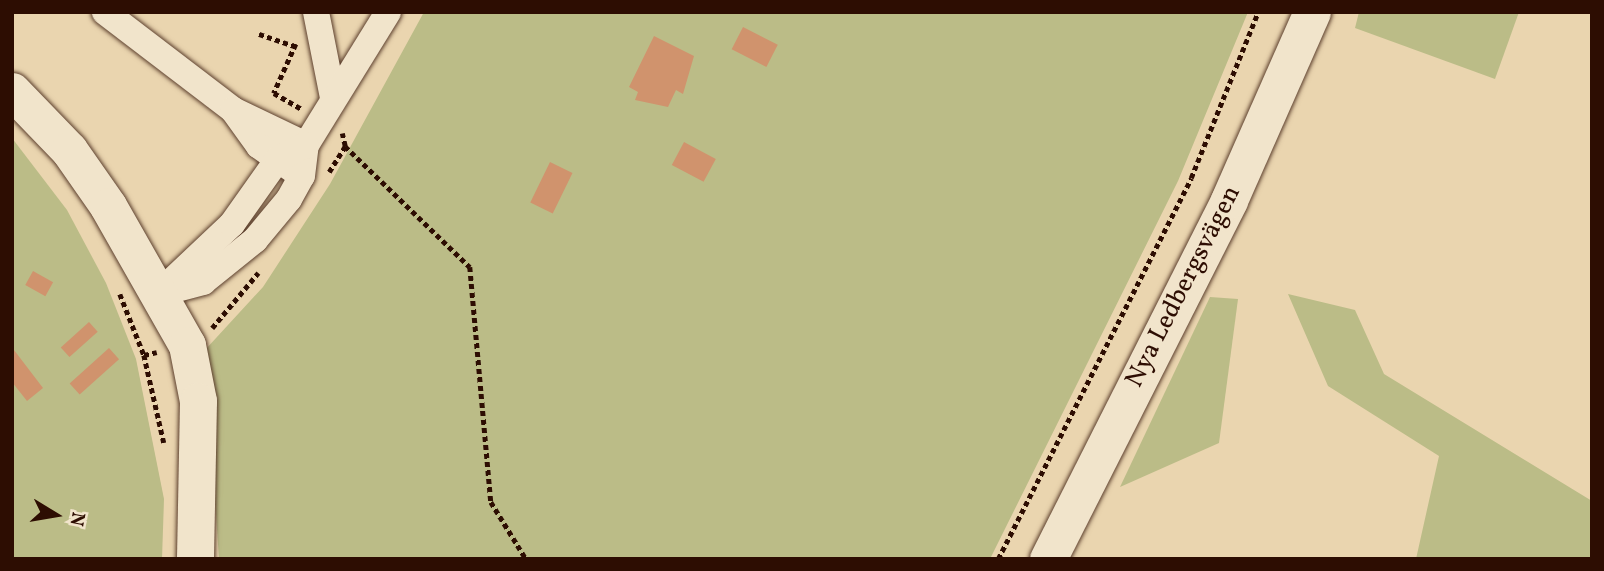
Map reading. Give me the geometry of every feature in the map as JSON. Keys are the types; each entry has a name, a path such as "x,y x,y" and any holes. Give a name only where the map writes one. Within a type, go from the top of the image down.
{"street":[{"path":"105,12 233,110 306,145"},
{"path":"316,12 333,98"},
{"path":"158,294 214,274 255,240 302,176 306,145 388,12"},
{"name":"Nya Ledbergsvägen","path":"1048,559 1229,200 1312,12"},
{"path":"12,91 69,150 158,294 163,351 198,494 195,559"},
{"path":"233,110 258,146 302,176"},
{"path":"158,294 232,224 278,159 306,145"}],"path":[{"path":"998,559 1191,178 1258,12"},
{"path":"259,34 322,48"},
{"path":"345,146 470,267 491,502 526,559"},
{"path":"117,288 144,355 165,448"}],"green space":[{"path":"424,12 1248,12 1178,181 990,559 219,559 205,350 263,287 330,184"},
{"path":"1359,12 1519,12 1495,79 1355,28"},
{"path":"12,138 67,210 106,283 136,359 164,499 162,559 12,559"},
{"path":"1288,294 1355,310 1384,374 1592,501 1592,559 1416,559 1439,456 1328,386"},
{"path":"1210,297 1238,299 1219,443 1120,487"}],"building":[{"path":"743,27 778,45 766,67 732,49"},
{"path":"654,36 694,56 683,94 676,90 668,107 635,100 638,92 629,87"},
{"path":"684,142 716,159 704,182 672,165"},
{"path":"550,162 572,173 553,213 530,202"},
{"path":"33,271 53,282 45,296 25,285"},
{"path":"89,322 98,332 69,357 61,347"},
{"path":"109,348 119,359 80,395 70,383"},
{"path":"14,350 43,388 27,401 12,382"}]}
